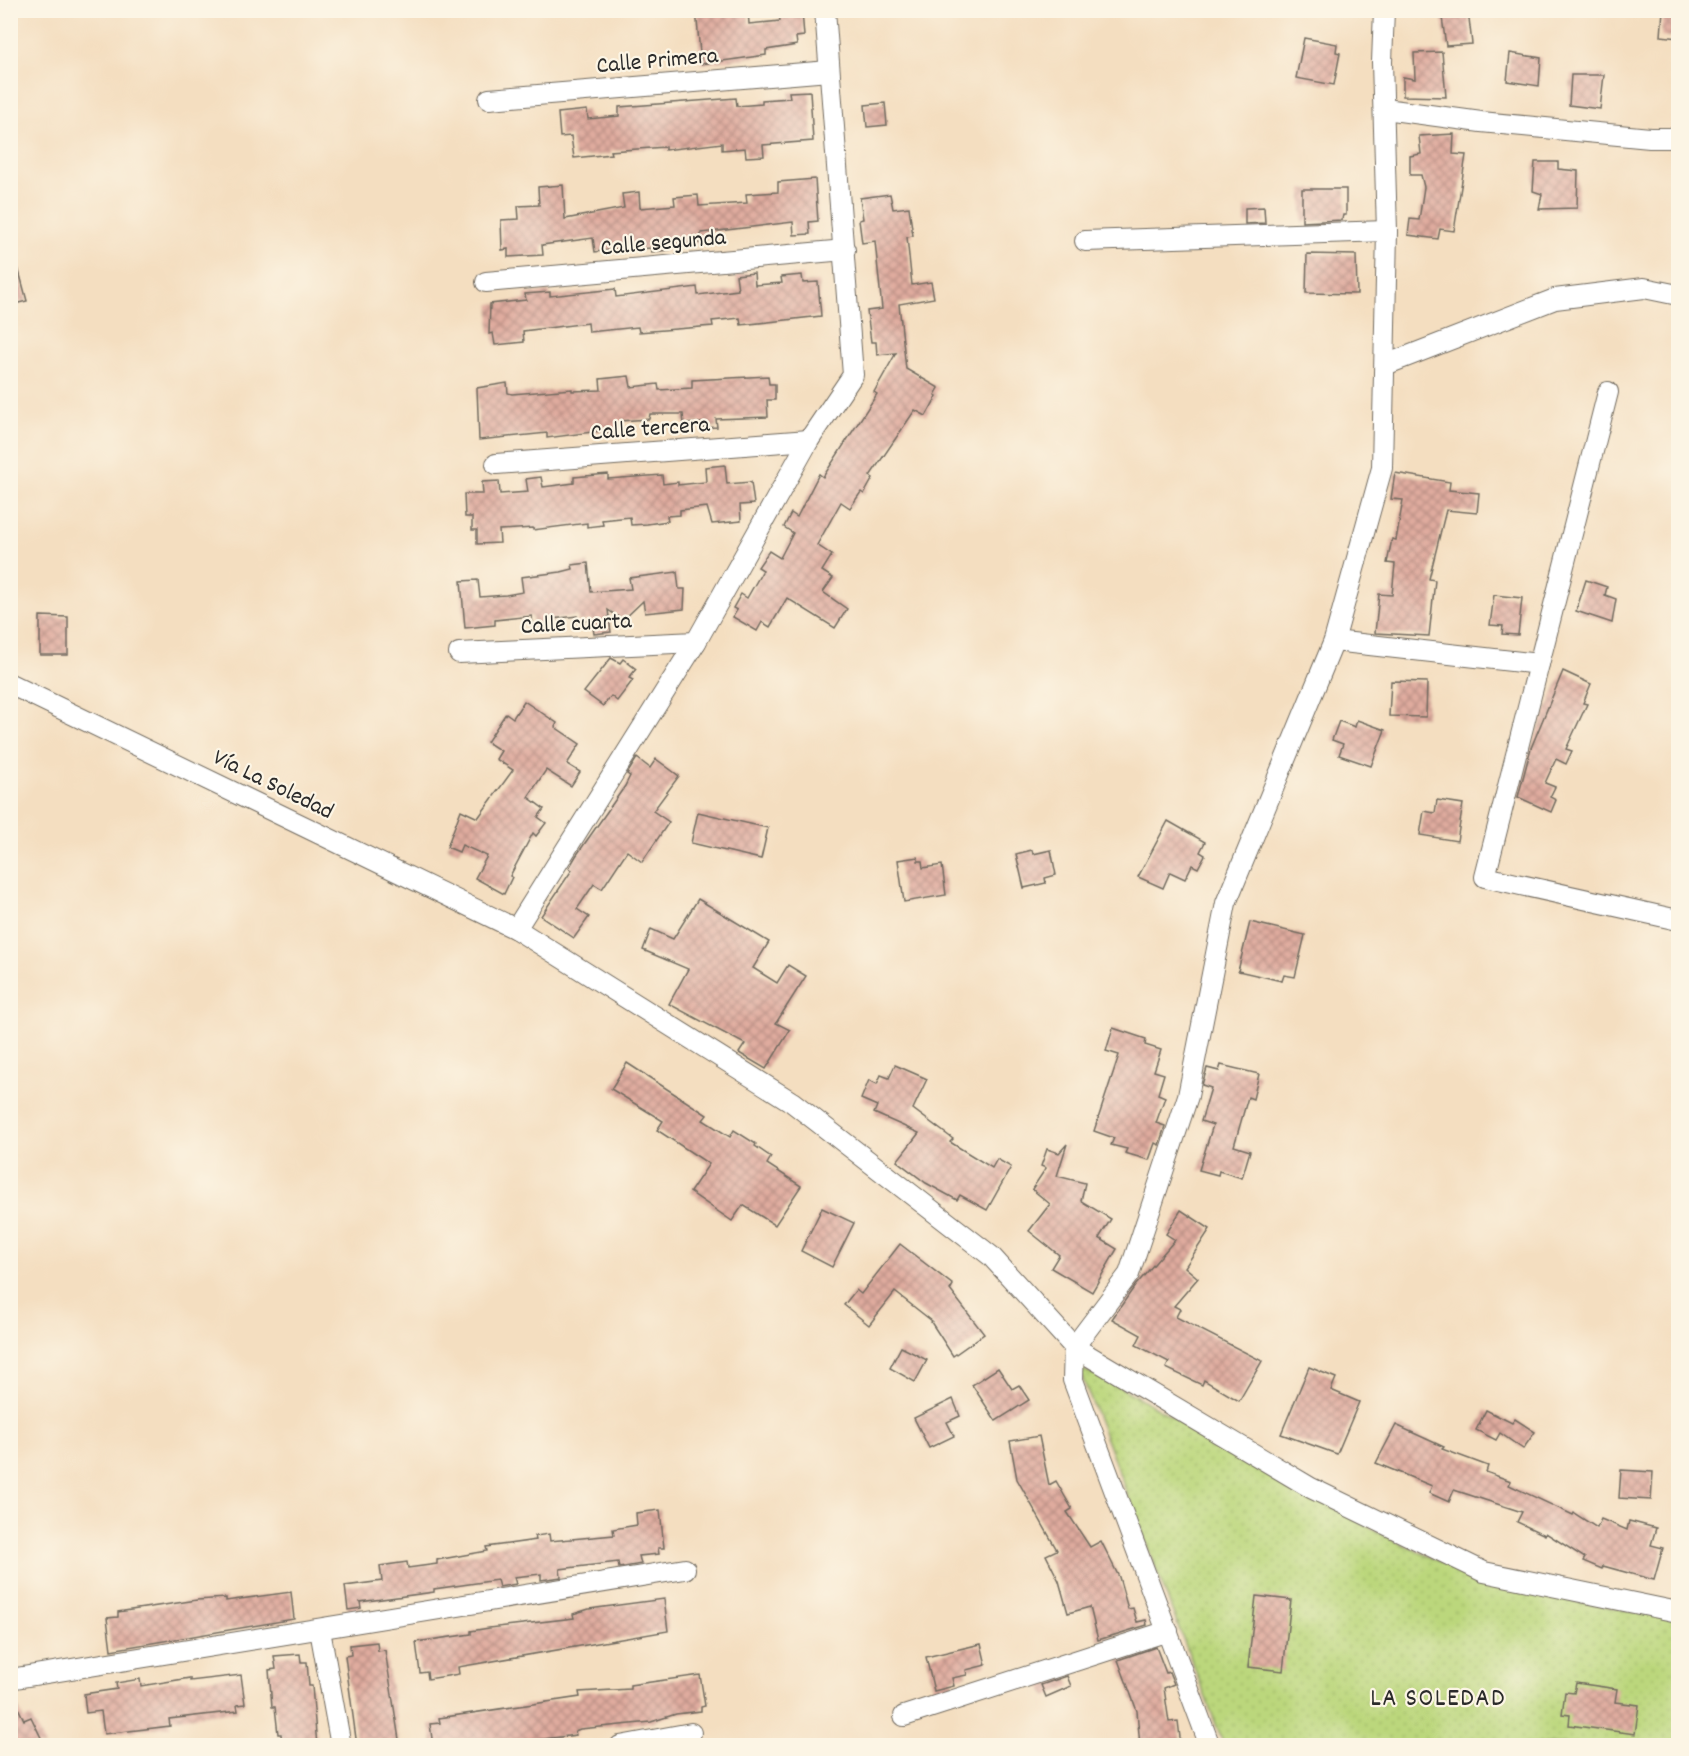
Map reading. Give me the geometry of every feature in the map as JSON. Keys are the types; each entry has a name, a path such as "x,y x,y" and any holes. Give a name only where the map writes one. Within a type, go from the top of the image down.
{"street":[{"path":"516,929 696,642 809,440 853,375 825,10"},
{"path":"1210,1746 1073,1380 1074,1347 1128,1274 1188,1096 1226,903 1334,640 1382,468 1388,231 1386,110 1382,62 1384,10"},
{"name":"Calle Primera","path":"489,99 829,71"},
{"path":"1386,110 1481,122 1650,138 1678,138"},
{"path":"1085,241 1388,231"},
{"name":"Calle segunda","path":"486,282 845,250"},
{"path":"1384,365 1555,299 1644,288 1678,295"},
{"path":"1608,392 1485,877 1678,920"},
{"name":"Calle tercera","path":"496,464 809,440"},
{"path":"1334,640 1539,664"},
{"name":"Calle cuarta","path":"459,653 696,642"},
{"name":"Vía La Soledad","path":"10,684 516,929 792,1102 991,1256 1074,1347 1311,1488 1484,1572 1678,1612"},
{"path":"10,1679 686,1569"},
{"path":"320,1630 341,1746"},
{"path":"904,1716 1168,1631"},
{"path":"620,1746 691,1733"}],"green space":[{"path":"1079,1369 1102,1377 1381,1534 1494,1587 1678,1619 1678,1745 1224,1745"}],"building":[{"path":"696,10 748,10 749,24 780,21 779,13 802,11 804,36 796,37 797,45 766,50 766,55 701,64"},
{"path":"1441,10 1468,10 1472,44 1446,46"},
{"path":"1663,10 1678,10 1678,38 1661,36"},
{"path":"1304,38 1337,44 1336,52 1340,53 1334,85 1296,78"},
{"path":"1442,52 1446,97 1403,96 1403,77 1415,79 1414,53"},
{"path":"1510,53 1541,58 1539,86 1507,81"},
{"path":"1571,75 1604,75 1600,109 1569,105"},
{"path":"810,91 813,141 763,145 764,156 746,157 745,148 722,150 722,143 665,150 665,147 610,151 611,154 574,158 571,136 560,137 558,113 587,110 588,119 619,116 619,107 736,98 737,106 762,104 762,100 790,98 789,92"},
{"path":"885,103 887,125 867,127 865,105"},
{"path":"1454,134 1453,154 1466,155 1454,231 1440,229 1438,239 1408,235 1410,219 1419,220 1424,187 1421,175 1410,175 1410,156 1421,154 1419,136"},
{"path":"1535,162 1558,162 1558,169 1578,171 1577,208 1539,209 1542,194 1533,191"},
{"path":"815,179 818,221 809,222 810,234 794,235 793,222 701,233 701,243 669,245 669,250 651,252 651,248 625,250 625,248 595,252 593,238 542,245 543,255 508,257 508,249 502,250 501,220 519,219 518,206 539,205 538,187 563,185 565,219 624,208 622,194 639,192 640,208 675,205 674,197 698,195 699,206 747,203 746,194 778,192 778,182"},
{"path":"1302,189 1346,189 1346,215 1343,215 1342,220 1302,222"},
{"path":"890,194 893,209 909,207 913,236 907,237 912,285 931,282 934,298 899,304 906,369 939,388 935,395 937,396 926,416 915,410 870,476 873,478 864,494 861,492 850,508 841,502 817,545 832,555 822,571 833,578 823,592 847,609 835,628 787,598 770,627 762,622 757,631 733,617 737,610 733,608 741,594 747,598 763,570 758,567 769,551 780,558 793,533 784,527 791,513 797,517 819,474 823,477 877,394 874,392 896,353 877,355 876,342 871,342 867,311 882,309 875,241 862,243 859,220 863,219 860,198"},
{"path":"1264,207 1265,223 1245,224 1245,208"},
{"path":"1307,254 1356,255 1357,294 1306,293"},
{"path":"10,256 15,256 27,301 10,305"},
{"path":"754,273 755,285 782,283 781,277 802,275 803,283 818,282 821,316 741,325 740,318 712,321 713,326 639,332 638,327 589,332 588,323 523,331 524,342 495,345 493,333 489,334 490,304 526,300 525,294 550,292 550,296 615,289 616,297 697,287 698,295 738,290 736,275"},
{"path":"629,376 631,387 658,384 659,390 692,388 692,380 768,376 769,384 775,384 775,400 767,400 768,417 716,419 717,427 702,428 702,423 684,424 683,414 650,414 649,419 620,421 622,432 607,433 607,430 547,438 547,433 479,440 477,388 507,383 508,393 512,394 572,389 572,391 601,390 600,379"},
{"path":"725,465 727,484 751,482 754,504 740,505 741,521 712,524 707,507 680,510 680,515 667,516 668,521 647,524 631,525 630,517 602,520 603,525 587,527 587,523 533,530 533,528 499,530 500,543 477,544 477,530 472,530 472,517 465,517 464,494 483,494 482,482 499,481 500,494 528,492 526,479 541,477 543,487 574,483 574,477 608,474 608,479 662,475 663,484 678,482 678,485 706,482 705,467"},
{"path":"1395,473 1450,482 1449,490 1479,493 1477,513 1446,510 1429,579 1435,580 1429,636 1375,633 1379,594 1392,595 1395,564 1387,563 1392,539 1396,540 1403,500 1391,499"},
{"path":"588,563 591,592 631,589 629,578 677,572 679,589 685,589 684,609 645,613 643,601 623,620 608,610 611,632 594,634 592,620 578,622 577,616 552,619 553,630 534,632 532,616 495,620 495,625 465,628 461,581 478,580 480,597 506,595 523,592 521,577 561,572 573,569 572,565"},
{"path":"1586,580 1607,587 1605,595 1616,599 1612,623 1576,611"},
{"path":"1494,595 1522,598 1518,635 1502,634 1503,626 1490,625"},
{"path":"40,616 68,617 68,655 40,655"},
{"path":"611,658 620,663 623,659 636,669 629,678 633,680 617,701 611,696 603,706 584,692"},
{"path":"1563,671 1591,684 1583,703 1587,704 1566,749 1572,751 1566,764 1556,759 1545,783 1555,787 1550,797 1556,800 1551,812 1518,797 1531,748"},
{"path":"1391,681 1427,682 1426,717 1389,716"},
{"path":"524,701 557,723 555,727 580,744 567,764 580,772 571,786 546,770 528,797 544,809 538,817 546,823 536,836 533,833 510,876 512,877 504,894 475,878 487,856 462,845 459,852 447,847 461,810 478,818 513,770 496,759 501,751 487,742 506,713 513,718"},
{"path":"1357,720 1385,730 1371,766 1339,755 1343,744 1332,740 1339,721 1355,727"},
{"path":"637,758 650,768 656,759 679,776 653,811 669,822 642,862 627,851 602,889 594,884 577,909 589,917 574,938 541,916 572,870 569,868 576,856 625,786 630,776 627,774"},
{"path":"1437,800 1463,804 1457,841 1420,835 1424,811 1435,813"},
{"path":"698,812 768,828 761,859 691,843"},
{"path":"1168,821 1205,842 1200,852 1205,855 1198,868 1192,865 1185,879 1170,872 1163,888 1138,877"},
{"path":"1032,850 1033,854 1051,850 1056,875 1045,878 1046,883 1024,888 1016,854"},
{"path":"918,857 918,861 922,861 923,868 942,865 946,895 904,902 898,860"},
{"path":"698,899 769,942 753,968 777,983 788,965 806,976 776,1023 790,1030 766,1069 739,1053 745,1044 669,1004 688,969 643,950 651,929 673,939"},
{"path":"1250,922 1305,935 1295,977 1284,975 1282,981 1238,971"},
{"path":"1113,1028 1146,1039 1145,1045 1161,1050 1154,1071 1164,1074 1158,1094 1165,1097 1156,1123 1165,1126 1159,1145 1155,1143 1149,1160 1125,1153 1127,1149 1111,1145 1114,1138 1094,1131 1119,1055 1106,1051"},
{"path":"627,1063 707,1115 703,1120 730,1137 734,1130 756,1144 755,1146 771,1157 767,1164 801,1186 775,1225 743,1205 732,1221 690,1192 709,1164 657,1130 663,1121 611,1089"},
{"path":"895,1065 927,1079 913,1109 953,1139 950,1142 992,1168 997,1159 1011,1167 987,1210 960,1195 957,1200 926,1183 897,1161 919,1133 874,1113 877,1106 861,1099 869,1080 877,1084 881,1075 889,1078"},
{"path":"1221,1065 1259,1074 1253,1099 1248,1097 1234,1146 1250,1151 1242,1178 1219,1171 1218,1175 1199,1170 1213,1125 1201,1121 1211,1088 1202,1085 1207,1068 1219,1071"},
{"path":"1067,1144 1057,1176 1085,1183 1081,1201 1111,1219 1099,1238 1117,1249 1092,1292 1051,1268 1059,1255 1029,1231 1050,1204 1032,1189 1046,1168 1041,1166 1047,1149 1059,1153"},
{"path":"822,1208 854,1223 832,1267 801,1251"},
{"path":"1181,1210 1210,1229 1185,1267 1198,1278 1174,1306 1180,1309 1176,1317 1262,1361 1239,1401 1204,1380 1202,1385 1166,1368 1169,1362 1136,1345 1141,1335 1112,1319 1135,1286 1175,1240 1166,1234"},
{"path":"900,1244 953,1285 950,1290 984,1334 953,1356 932,1321 895,1292 869,1325 844,1305 856,1290 861,1294"},
{"path":"901,1347 927,1360 915,1382 890,1368"},
{"path":"1309,1367 1336,1378 1331,1390 1359,1402 1337,1454 1281,1434"},
{"path":"998,1368 1012,1389 1019,1385 1029,1400 996,1421 972,1385"},
{"path":"953,1399 960,1416 947,1422 954,1436 929,1448 914,1418"},
{"path":"1486,1410 1512,1423 1515,1419 1535,1432 1523,1449 1500,1433 1496,1440 1476,1430"},
{"path":"1396,1425 1444,1447 1442,1449 1488,1466 1486,1472 1511,1481 1509,1485 1573,1515 1574,1513 1597,1528 1601,1519 1627,1530 1629,1521 1656,1528 1651,1545 1663,1548 1654,1580 1603,1566 1602,1569 1583,1561 1585,1558 1546,1533 1545,1535 1517,1522 1522,1512 1454,1490 1449,1502 1429,1493 1432,1486 1376,1463"},
{"path":"1039,1436 1049,1485 1056,1481 1072,1509 1067,1512 1090,1547 1101,1541 1119,1577 1128,1609 1133,1608 1137,1622 1146,1620 1147,1625 1098,1640 1090,1607 1068,1613 1059,1581 1046,1555 1057,1550 1017,1479 1010,1441"},
{"path":"1621,1470 1653,1472 1651,1500 1619,1498"},
{"path":"660,1510 664,1548 658,1548 659,1554 639,1556 641,1564 619,1568 618,1562 560,1569 561,1577 541,1580 541,1574 514,1577 516,1584 499,1587 497,1580 434,1589 434,1592 360,1602 361,1608 348,1610 345,1586 382,1581 380,1566 407,1562 408,1568 437,1564 437,1560 487,1551 486,1547 536,1540 535,1536 549,1534 550,1541 614,1535 613,1529 637,1525 636,1513"},
{"path":"291,1592 294,1619 111,1650 107,1618 118,1617 118,1612 197,1600 226,1598 226,1601"},
{"path":"1256,1596 1291,1600 1283,1671 1248,1667"},
{"path":"664,1599 668,1631 458,1667 459,1674 428,1679 427,1672 420,1673 416,1642 471,1634 471,1631 489,1628 574,1618 573,1614 589,1609"},
{"path":"377,1642 378,1651 385,1650 400,1746 357,1746 345,1656 351,1655 350,1645"},
{"path":"981,1644 986,1665 966,1670 967,1675 952,1678 954,1686 934,1691 926,1657"},
{"path":"1156,1647 1166,1673 1169,1672 1174,1684 1164,1688 1169,1722 1178,1721 1181,1746 1140,1746 1137,1711 1118,1660"},
{"path":"300,1654 301,1662 307,1662 309,1686 312,1686 317,1746 282,1746 281,1734 278,1734 275,1707 272,1707 269,1670 276,1669 274,1656"},
{"path":"241,1675 245,1704 237,1705 238,1711 169,1719 170,1726 104,1734 101,1711 86,1713 84,1694 117,1689 116,1683 140,1679 141,1686 190,1678 190,1681"},
{"path":"700,1675 705,1706 701,1707 701,1711 676,1714 651,1722 580,1729 575,1731 576,1735 488,1746 433,1746 430,1724 440,1723 439,1718 580,1697 579,1692 630,1689 630,1685"},
{"path":"1067,1676 1071,1686 1046,1697 1041,1685"},
{"path":"1576,1683 1617,1689 1615,1702 1639,1705 1635,1734 1569,1725 1570,1715 1562,1714 1565,1692 1574,1693"},
{"path":"10,1691 24,1720 31,1717 45,1746 10,1746"}],"district":[{"name":"LA SOLEDAD","path":"1438,1696"}]}
